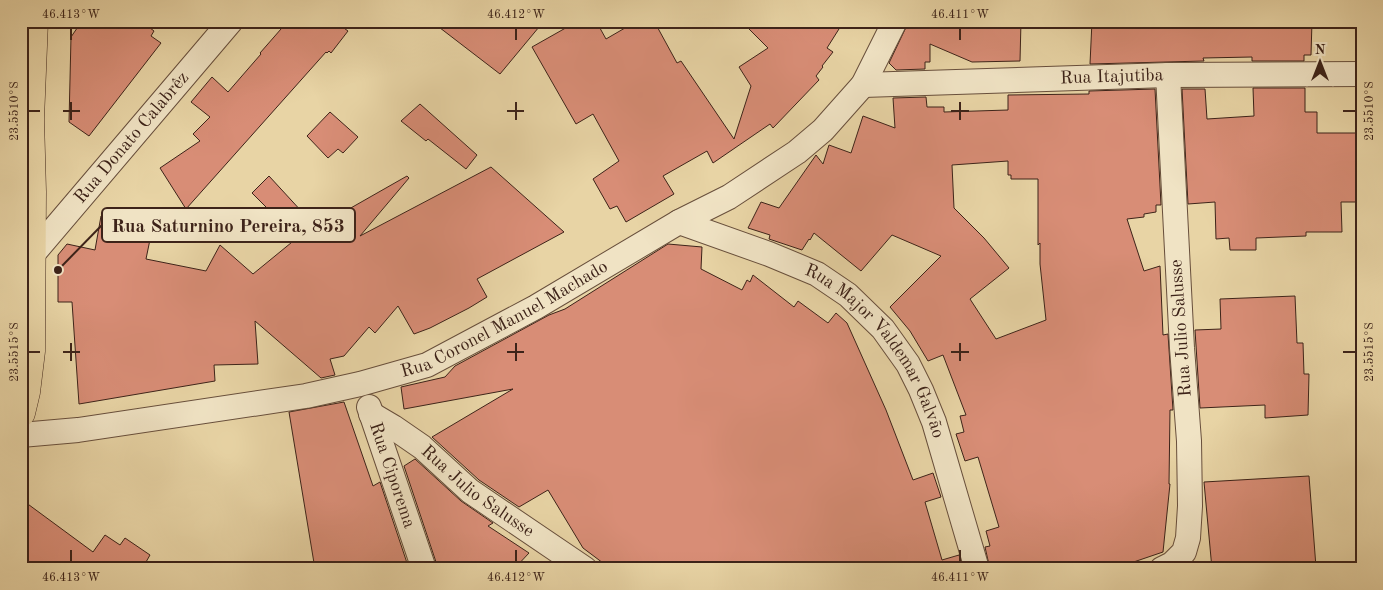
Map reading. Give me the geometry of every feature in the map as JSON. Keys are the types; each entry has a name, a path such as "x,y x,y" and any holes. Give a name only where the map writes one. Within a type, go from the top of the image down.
{"main road":[{"path":"21,413 26,392 30,350 32,192 30,119 34,21"}],"street":[{"name":"Rua Donato Calabrêz","path":"32,255 231,21"},
{"name":"Rua Coronel Manuel Machado","path":"21,435 78,430 306,396 427,366 536,307 679,222 728,197 796,152 823,130 863,85 895,21"},
{"name":"Rua Itajutiba","path":"863,85 1168,75 1362,74"},
{"name":"Rua Julio Salusse","path":"1162,569 1172,564 1184,552 1188,538 1190,506 1189,441 1182,348 1168,75"},
{"name":"Rua Major Valdemar Galvão","path":"679,222 769,254 816,274 848,295 883,329 908,364 934,422 977,569"},
{"name":"Rua Ciporema","path":"360,384 424,569"},
{"name":"Rua Julio Salusse","path":"371,414 422,447 470,491 585,569"}],"building":[{"path":"82,21 141,21 154,31 151,36 161,43 89,136 69,122 71,37"},
{"path":"288,21 334,21 348,31 331,53 329,51 326,52 186,209 160,168 200,141 193,134 210,117 191,102 212,77 228,92"},
{"path":"431,21 544,21 500,74"},
{"path":"578,21 596,21 606,39 637,21 654,21 677,63 681,61 734,139 751,86 739,67 768,48 741,21 844,21 827,48 833,52 816,76 819,80 773,128 770,124 713,163 707,151 663,176 674,194 626,222 617,206 610,209 593,179 619,161 593,114 576,124 532,47"},
{"path":"909,21 1021,21 1020,61 972,62 930,44 930,62 925,62 925,69 896,70 889,63"},
{"path":"1092,21 1312,21 1311,55 1304,55 1304,61 1252,61 1252,57 1203,58 1204,61 1090,64"},
{"path":"1253,88 1305,88 1305,112 1317,112 1317,133 1356,133 1356,144 1362,144 1362,202 1341,202 1342,232 1306,232 1306,236 1256,238 1256,250 1230,250 1229,238 1216,239 1215,202 1188,204 1182,89 1205,89 1207,119 1254,116"},
{"path":"1155,89 1161,205 1156,205 1156,212 1144,214 1144,217 1127,219 1144,271 1160,266 1163,335 1168,334 1173,410 1170,410 1170,484 1163,552 1113,569 990,569 985,547 990,546 986,531 999,527 978,457 965,461 956,434 964,432 960,416 966,415 943,355 928,361 910,331 890,307 941,256 892,235 861,271 814,233 802,250 769,239 770,235 748,228 761,202 779,208 816,155 823,164 829,145 851,153 863,116 895,128 893,98 926,97 927,107 944,107 944,112 1008,110 1008,95 1089,94 1089,91","holes":["1008,161 1008,175 1011,175 1011,179 1038,179 1038,245 1040,243 1040,264 1046,320 996,339 970,299 1009,268 984,238 954,208 952,165"]},
{"path":"420,104 477,155 466,169 428,139 426,141 401,121"},
{"path":"330,112 358,137 343,153 338,149 328,158 307,136"},
{"path":"491,167 564,232 477,279 487,297 469,308 414,334 398,306 375,333 369,327 344,356 330,359 335,375 321,378 255,321 258,364 214,365 215,381 79,404 72,302 58,302 58,255 67,244 95,250 101,216 153,225 146,259 206,271 220,245 253,274 297,238 252,193 269,176 315,226 407,176 409,178 360,236"},
{"path":"668,244 702,247 701,269 742,290 747,280 750,282 753,275 794,307 798,301 828,323 836,313 847,323 886,410 913,480 933,473 941,497 925,502 942,560 959,555 963,569 611,569 583,548 548,490 519,507 479,480 432,437 513,389 404,409 401,387 445,377 455,366 549,315 565,309"},
{"path":"1295,296 1297,343 1303,343 1304,374 1309,374 1308,415 1265,418 1265,405 1200,408 1195,330 1221,329 1220,299"},
{"path":"344,402 373,486 380,482 409,569 315,569 289,412"},
{"path":"415,459 461,501 493,523 488,526 529,553 514,569 437,569 404,466"},
{"path":"1309,476 1316,567 1212,569 1204,482"},
{"path":"21,499 93,552 105,535 120,545 125,538 150,555 146,562 155,569 21,569"}],"place":[{"name":"Rua Saturnino Pereira, 853","path":"58,270"}]}
